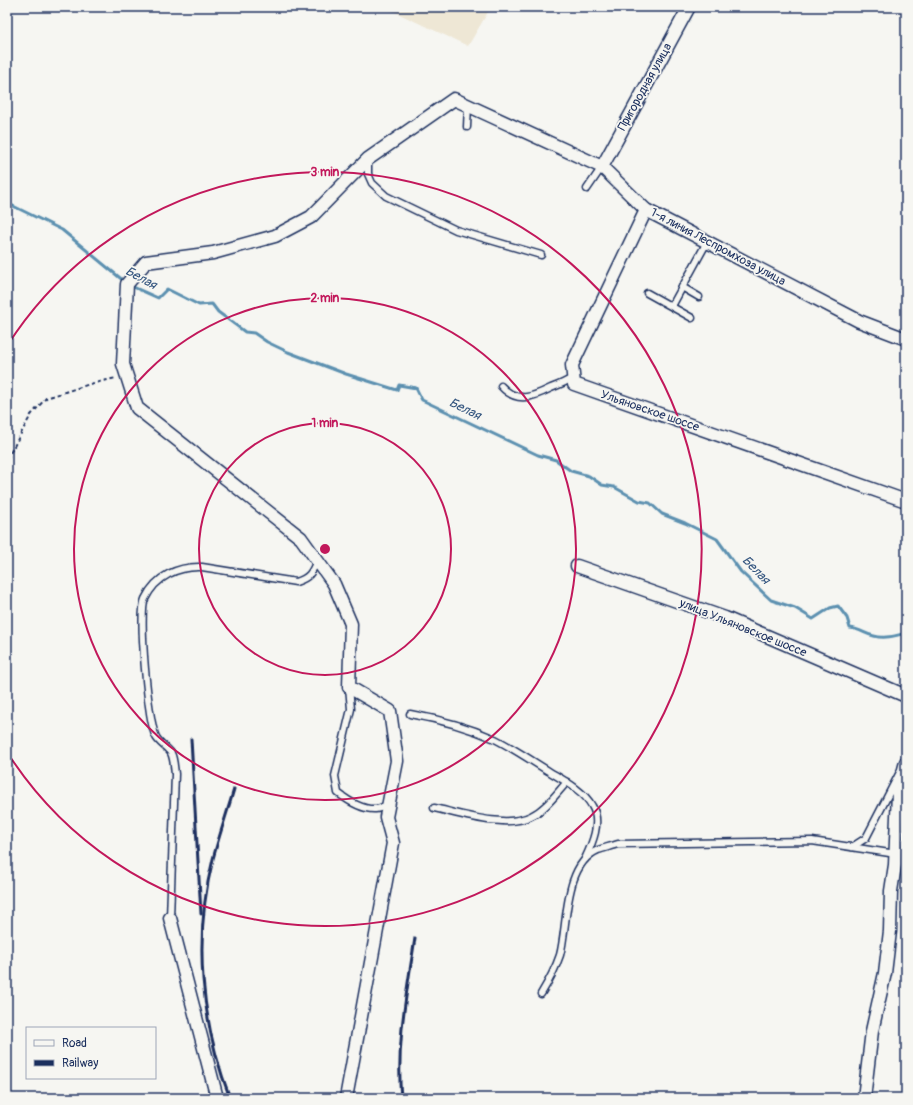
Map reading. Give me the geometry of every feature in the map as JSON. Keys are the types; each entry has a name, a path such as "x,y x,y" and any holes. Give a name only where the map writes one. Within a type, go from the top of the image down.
{"street":[{"name":"Пригородная улица","path":"602,167 689,7"},
{"name":"1-я линия Леспромхоза улица","path":"368,159 454,99 602,167 646,210 859,321 906,339"},
{"path":"346,1098 393,843 386,817 397,761 390,711 349,687 351,624 334,584 301,538 136,408 123,364 127,284 146,262 213,253 276,236 311,217 368,159"},
{"path":"574,377 572,365 646,210"},
{"name":"Ульяновское шоссе","path":"574,377 574,384 906,501"},
{"name":"улица Ульяновское шоссе","path":"577,566 725,618 906,696"},
{"path":"864,1098 872,1031 885,973 890,931 891,891 896,854 898,792 906,762"},
{"path":"170,918 218,1098"}],"lane":[{"path":"467,128 468,106"},
{"path":"368,159 368,174 372,184 386,196 456,230 542,255"},
{"path":"587,189 602,167"},
{"path":"672,306 708,242"},
{"path":"682,287 699,296"},
{"path":"647,293 692,318"},
{"path":"501,386 513,396 528,398 566,382 574,377"},
{"path":"170,918 175,774 170,752 156,738 149,714 144,641 144,600 159,580 177,569 202,567 296,582 307,579 317,560"},
{"path":"349,687 351,709 335,776 338,793 348,800 366,807 376,809 388,805"},
{"path":"410,714 465,728 495,740 567,782 582,793 593,807 595,833 574,880 567,903 560,954 553,975 541,994"},
{"path":"852,847 866,838 906,762"},
{"path":"434,808 484,819 513,821 531,816 544,808 567,782"},
{"path":"584,860 597,851 618,844 812,840 896,854"}],"path":[{"path":"7,459 31,415 46,398 90,384 116,378"}],"shaded area":[{"path":"384,7 491,7 468,46"}],"waterway":[{"name":"Белая","path":"7,203 62,230 125,282"},
{"name":"Белая","path":"131,286 158,298 167,289 199,305 212,304 218,312 245,332 254,333 267,342 288,352 346,374 397,390 399,385 416,388 422,400 538,455 556,460 571,471 589,476 602,485 614,487 639,501 650,503 662,514 685,523 717,539 741,572 771,600 795,608 813,619 830,608 838,606 847,618 850,628 878,637 894,636 906,633"}],"railway":[{"path":"191,739 201,914"},
{"path":"230,1098 212,1040 203,980 202,950 203,919 207,889 215,850 234,789"},
{"path":"401,1098 401,1038 415,938"}]}
